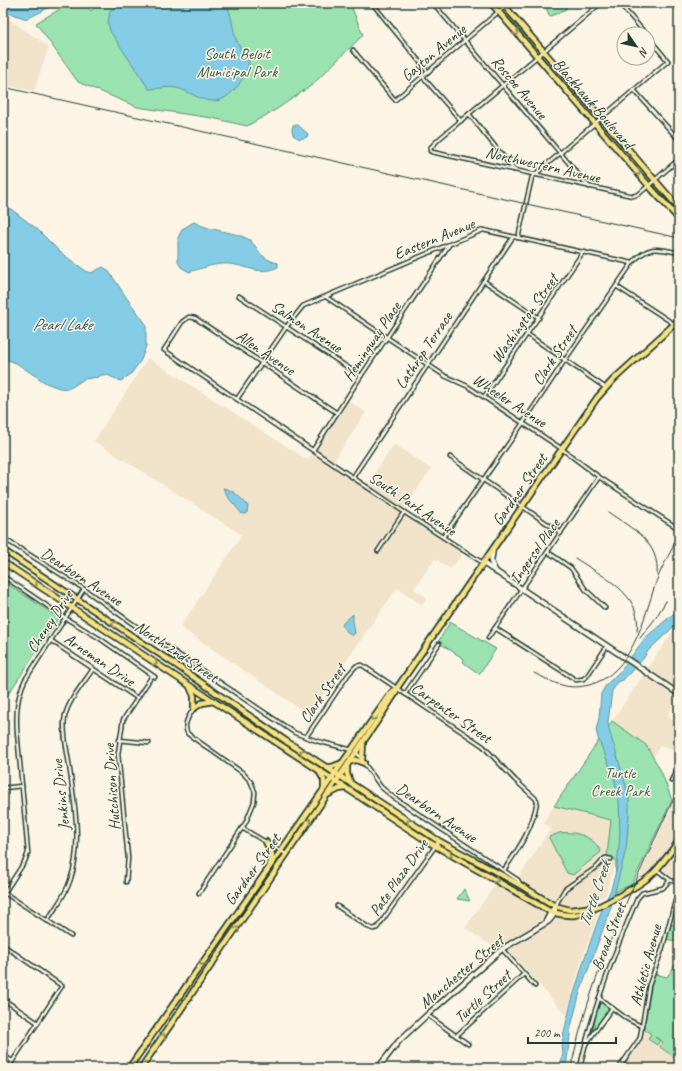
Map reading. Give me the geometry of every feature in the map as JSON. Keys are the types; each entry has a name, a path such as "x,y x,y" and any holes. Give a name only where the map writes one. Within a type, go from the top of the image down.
{"main road":[{"name":"Blackhawk Boulevard","path":"490,3 648,186 679,219"},
{"name":"Blackhawk Boulevard","path":"503,5 679,208"},
{"name":"Gardner Street","path":"141,1068 351,761 389,704 397,688 562,449 606,388 679,320"},
{"name":"North 2nd Street","path":"3,550 325,767 438,841 520,885 555,906"},
{"name":"North 2nd Street","path":"3,562 435,846 553,912"},
{"path":"189,685 194,696 194,708"},
{"name":"Gardner Street","path":"130,1068 351,749 392,692 397,688"},
{"path":"194,708 202,703 214,701"},
{"path":"351,761 363,761 363,742"},
{"path":"325,767 332,767 342,763"},
{"path":"347,766 347,774 351,784"},
{"path":"318,769 324,780 323,791"},
{"path":"326,796 337,789 347,788"},
{"path":"553,912 574,915 587,912 618,896 650,877 679,841"},
{"path":"266,842 272,854 269,868"},
{"path":"555,906 570,910 599,906"}],"street":[{"path":"372,3 428,72"},
{"name":"Roscoe Avenue","path":"433,3 589,187"},
{"path":"423,76 461,120 601,3"},
{"path":"619,3 639,26"},
{"name":"Gayton Avenue","path":"353,50 395,100 498,12 503,5"},
{"path":"518,238 530,180 668,61 656,47"},
{"path":"634,90 679,140"},
{"path":"468,114 515,170"},
{"name":"Northwestern Avenue","path":"461,120 432,147 430,151 633,196 639,194 679,159"},
{"name":"Eastern Avenue","path":"287,326 303,306 483,230 632,263"},
{"name":"Lathrop Terrace","path":"353,477 513,237"},
{"name":"Hemingway Place","path":"313,450 449,244"},
{"name":"Clark Street","path":"443,537 484,480 632,263 640,254 648,250 658,249 679,253"},
{"name":"Washington Street","path":"484,397 583,252"},
{"path":"484,281 539,318"},
{"path":"616,286 674,324"},
{"name":"Salmon Avenue","path":"240,296 361,376"},
{"name":"Wheeler Avenue","path":"325,296 445,376 467,386 484,397 562,449 599,477 679,529"},
{"name":"Allen Avenue","path":"182,322 189,317 195,318 337,413"},
{"name":"South Park Avenue","path":"182,322 164,350 404,512 679,694"},
{"path":"237,399 287,326"},
{"path":"527,334 606,388"},
{"path":"450,457 561,533"},
{"name":"Ingersol Place","path":"488,638 599,477"},
{"path":"378,551 404,512"},
{"name":"Dearborn Avenue","path":"3,538 84,589 130,622 294,733 351,749 356,752 381,786 392,797 504,870 518,880 520,885"},
{"path":"493,550 491,562 496,572"},
{"path":"548,552 571,568 586,590 605,608"},
{"path":"3,576 65,618"},
{"name":"Cheney Drive","path":"3,893 25,861 28,853 17,731 17,701 19,693 25,680 50,640 84,589"},
{"name":"Hutchison Drive","path":"65,618 99,638 153,677 123,720 119,740 118,754 128,858 126,882"},
{"path":"495,628 573,679 580,680 587,676 607,646"},
{"name":"Arneman Drive","path":"50,640 137,698"},
{"path":"405,694 439,644"},
{"name":"Clark Street","path":"306,737 348,675 358,665"},
{"name":"Carpenter Street","path":"358,665 363,666 397,688 483,746 515,780 535,798 537,801 531,826 504,870"},
{"name":"Jenkins Drive","path":"47,920 63,896 70,882 77,847 65,730 65,716 72,700 93,669"},
{"path":"194,708 185,728 188,734 243,773 251,782 255,792 251,812 199,893"},
{"path":"119,740 149,743"},
{"path":"671,781 679,766"},
{"path":"3,788 22,786"},
{"path":"242,828 286,854"},
{"name":"Pate Plaza Drive","path":"337,906 368,927 373,929 378,928 438,841"},
{"path":"555,906 565,889 597,867 605,858 611,859"},
{"path":"656,869 670,880 679,883"},
{"name":"Broad Street","path":"581,1068 585,1046 599,998 638,897 642,893 660,889 670,880"},
{"name":"Athletic Avenue","path":"619,1068 639,1040 643,1027 649,985 662,950 679,887"},
{"path":"3,893 71,936"},
{"name":"Manchester Street","path":"378,1068 399,1041 427,1015 502,949 543,925 553,912 555,906"},
{"path":"3,945 62,986 8,1068"},
{"path":"502,949 535,986"},
{"name":"Turtle Street","path":"456,1036 524,974"},
{"path":"599,998 627,1019 643,1027"},
{"path":"3,1000 38,1024"},
{"path":"585,1046 612,1008"},
{"path":"427,1015 468,1044"},
{"path":"3,1055 12,1061"},
{"path":"368,1068 378,1068"}],"shaded area":[{"path":"3,15 49,47 34,91 3,85"},
{"path":"148,358 308,460 347,400 366,412 332,464 365,487 394,444 431,469 402,512 464,551 451,569 435,559 414,589 427,598 422,605 397,588 309,715 180,627 242,535 94,441"},
{"path":"679,623 679,691 647,669"},
{"path":"644,674 678,697 667,716 675,722 679,715 679,753 660,745 654,758 646,745 612,721"},
{"path":"679,792 679,835 653,867 636,882"},
{"path":"554,806 611,820 607,855 616,860 605,896 585,905 572,907 559,904 518,878 551,828 543,823"},
{"path":"679,846 679,881 663,870 662,867"},
{"path":"496,883 538,908 545,916 542,921 498,950 465,928"},
{"path":"599,910 581,962 566,1015 507,949 550,923 558,916 570,916"},
{"path":"644,1029 663,1043 660,1047 679,1060 679,1068 622,1068 641,1041"}],"green space":[{"name":"South Beloit Municipal Park","path":"65,3 83,3 91,11 100,3 357,3 352,8 363,35 312,85 277,109 247,126 212,118 137,107 78,82 36,23 62,8"},
{"path":"544,3 567,3 566,9 551,16 549,15"},
{"path":"3,581 59,618 3,702"},
{"path":"450,622 496,649 479,674 463,662 464,659 438,642"},
{"name":"Turtle Creek Park","path":"612,721 646,745 661,771 672,800 632,884 615,892 616,860 607,855 611,820 554,806"},
{"path":"559,833 577,834 589,838 601,852 573,875 567,873 549,838"},
{"path":"464,889 470,901 457,899"},
{"path":"679,924 679,943 667,939 671,925"},
{"path":"679,959 679,1058 677,1059 660,1047 663,1042 655,1037 660,1041 657,1045 648,1039 651,1034 644,1029 655,974 667,977"},
{"path":"602,1003 609,1009 592,1032 599,1004"}],"water":[{"path":"3,3 57,3 27,19 3,11"},
{"path":"122,3 226,3 230,12 236,39 249,61 246,73 238,86 233,92 221,100 215,101 205,100 182,89 174,87 149,89 110,31 108,23 110,11"},
{"path":"293,125 298,125 308,134 307,137 300,139 293,135"},
{"name":"Pearl Lake","path":"3,203 37,229 61,253 86,271 91,273 103,267 108,270 146,324 146,346 141,360 131,374 121,381 107,375 101,375 98,377 84,379 68,389 59,388 46,383 16,363 3,358"},
{"path":"194,222 207,228 236,234 250,240 263,255 271,261 278,263 278,267 271,270 259,271 236,265 219,264 189,272 181,267 178,262 178,238 182,229"},
{"path":"223,488 234,492 243,500 248,506 247,513 242,514 227,496"},
{"path":"679,609 679,619 672,628 648,651 643,659 623,680 618,682 612,691 608,722 609,730 629,796 626,849 611,907 580,992 571,1027 566,1068 559,1068 563,1054 562,1045 564,1032 571,1003 585,957 602,909 611,889 617,868 620,834 619,801 614,777 596,730 599,718 601,694 606,685 622,669 645,638"},
{"path":"353,614 355,633 352,636 342,627 343,623"}],"waterway":[{"path":"674,57 679,53"}],"railway":[{"path":"3,87 679,238"},
{"path":"608,512 643,537 654,553 657,563 657,575"},
{"path":"534,673 558,684 576,687 589,685 604,679 616,669 626,657 634,643 647,612 658,576 679,536"},
{"path":"575,558 608,579 627,596 634,606 637,618 637,631"},
{"path":"640,638 655,619 666,601"},
{"path":"571,1068 590,996 603,960 647,856 679,788"}],"water label":[{"name":"Turtle Creek","path":"594,894"}]}
